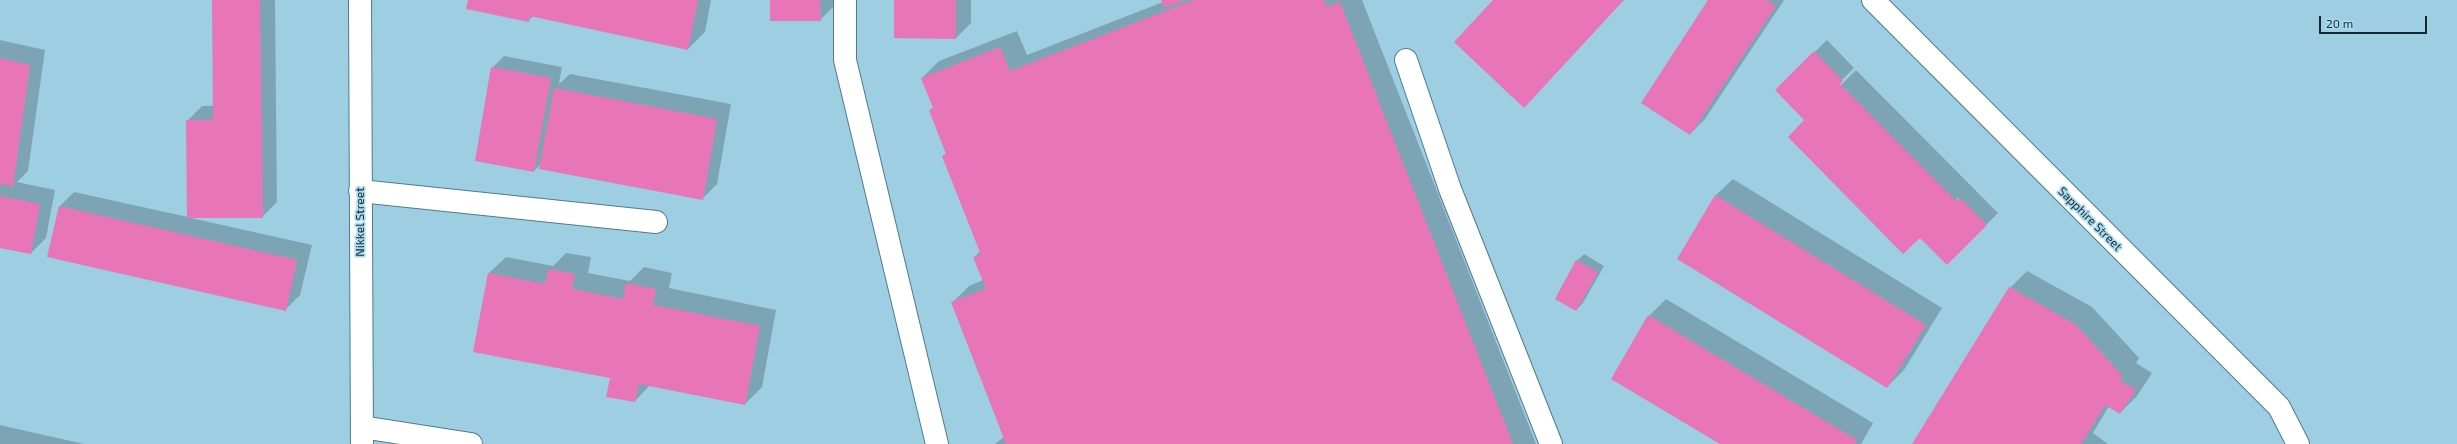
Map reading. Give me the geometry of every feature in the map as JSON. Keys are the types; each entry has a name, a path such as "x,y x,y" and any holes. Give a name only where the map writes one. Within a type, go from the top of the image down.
{"street":[{"name":"Nikkel Street","path":"360,0 362,436"},
{"path":"845,0 845,60 934,443"},
{"name":"Sapphire Street","path":"1873,0 2279,407 2298,444"},
{"path":"1406,60 1450,188 1551,444"},
{"path":"360,191 656,222"},
{"path":"362,436 471,444"}],"building":[{"path":"212,0 260,0 263,218 187,218 186,120 213,120"},
{"path":"468,0 698,0 688,50 530,16 529,22 466,9"},
{"path":"770,0 820,0 821,21 770,21"},
{"path":"894,0 956,0 956,39 894,38"},
{"path":"1161,0 1185,0 1165,8"},
{"path":"1194,0 1324,0 1327,7 1340,2 1513,444 1006,444 951,302 986,289 973,257 981,255 942,156 946,154 929,110 933,108 921,78 1000,47 1010,71"},
{"path":"1493,0 1624,0 1524,108 1454,42"},
{"path":"1708,0 1767,0 1776,6 1690,135 1641,103"},
{"path":"1814,51 1843,81 1840,84 1956,201 1960,198 1987,225 1947,265 1920,238 1903,254 1788,137 1804,120 1775,90"},
{"path":"0,58 30,65 13,187 0,184"},
{"path":"491,67 551,78 534,172 475,161"},
{"path":"554,88 717,119 703,200 539,169"},
{"path":"1715,195 1926,325 1887,388 1677,259"},
{"path":"0,196 40,204 31,254 0,248"},
{"path":"59,206 297,260 286,311 47,257"},
{"path":"1576,260 1598,272 1576,311 1555,299"},
{"path":"548,269 575,274 572,289 623,299 626,283 656,289 653,305 760,326 745,405 639,384 635,402 606,397 610,378 473,352 488,273 545,284"},
{"path":"2009,287 2075,324 2122,375 2120,380 2136,390 2120,414 2105,405 2081,444 1912,444"},
{"path":"1648,315 1857,440 1855,444 1720,444 1611,379"}]}
